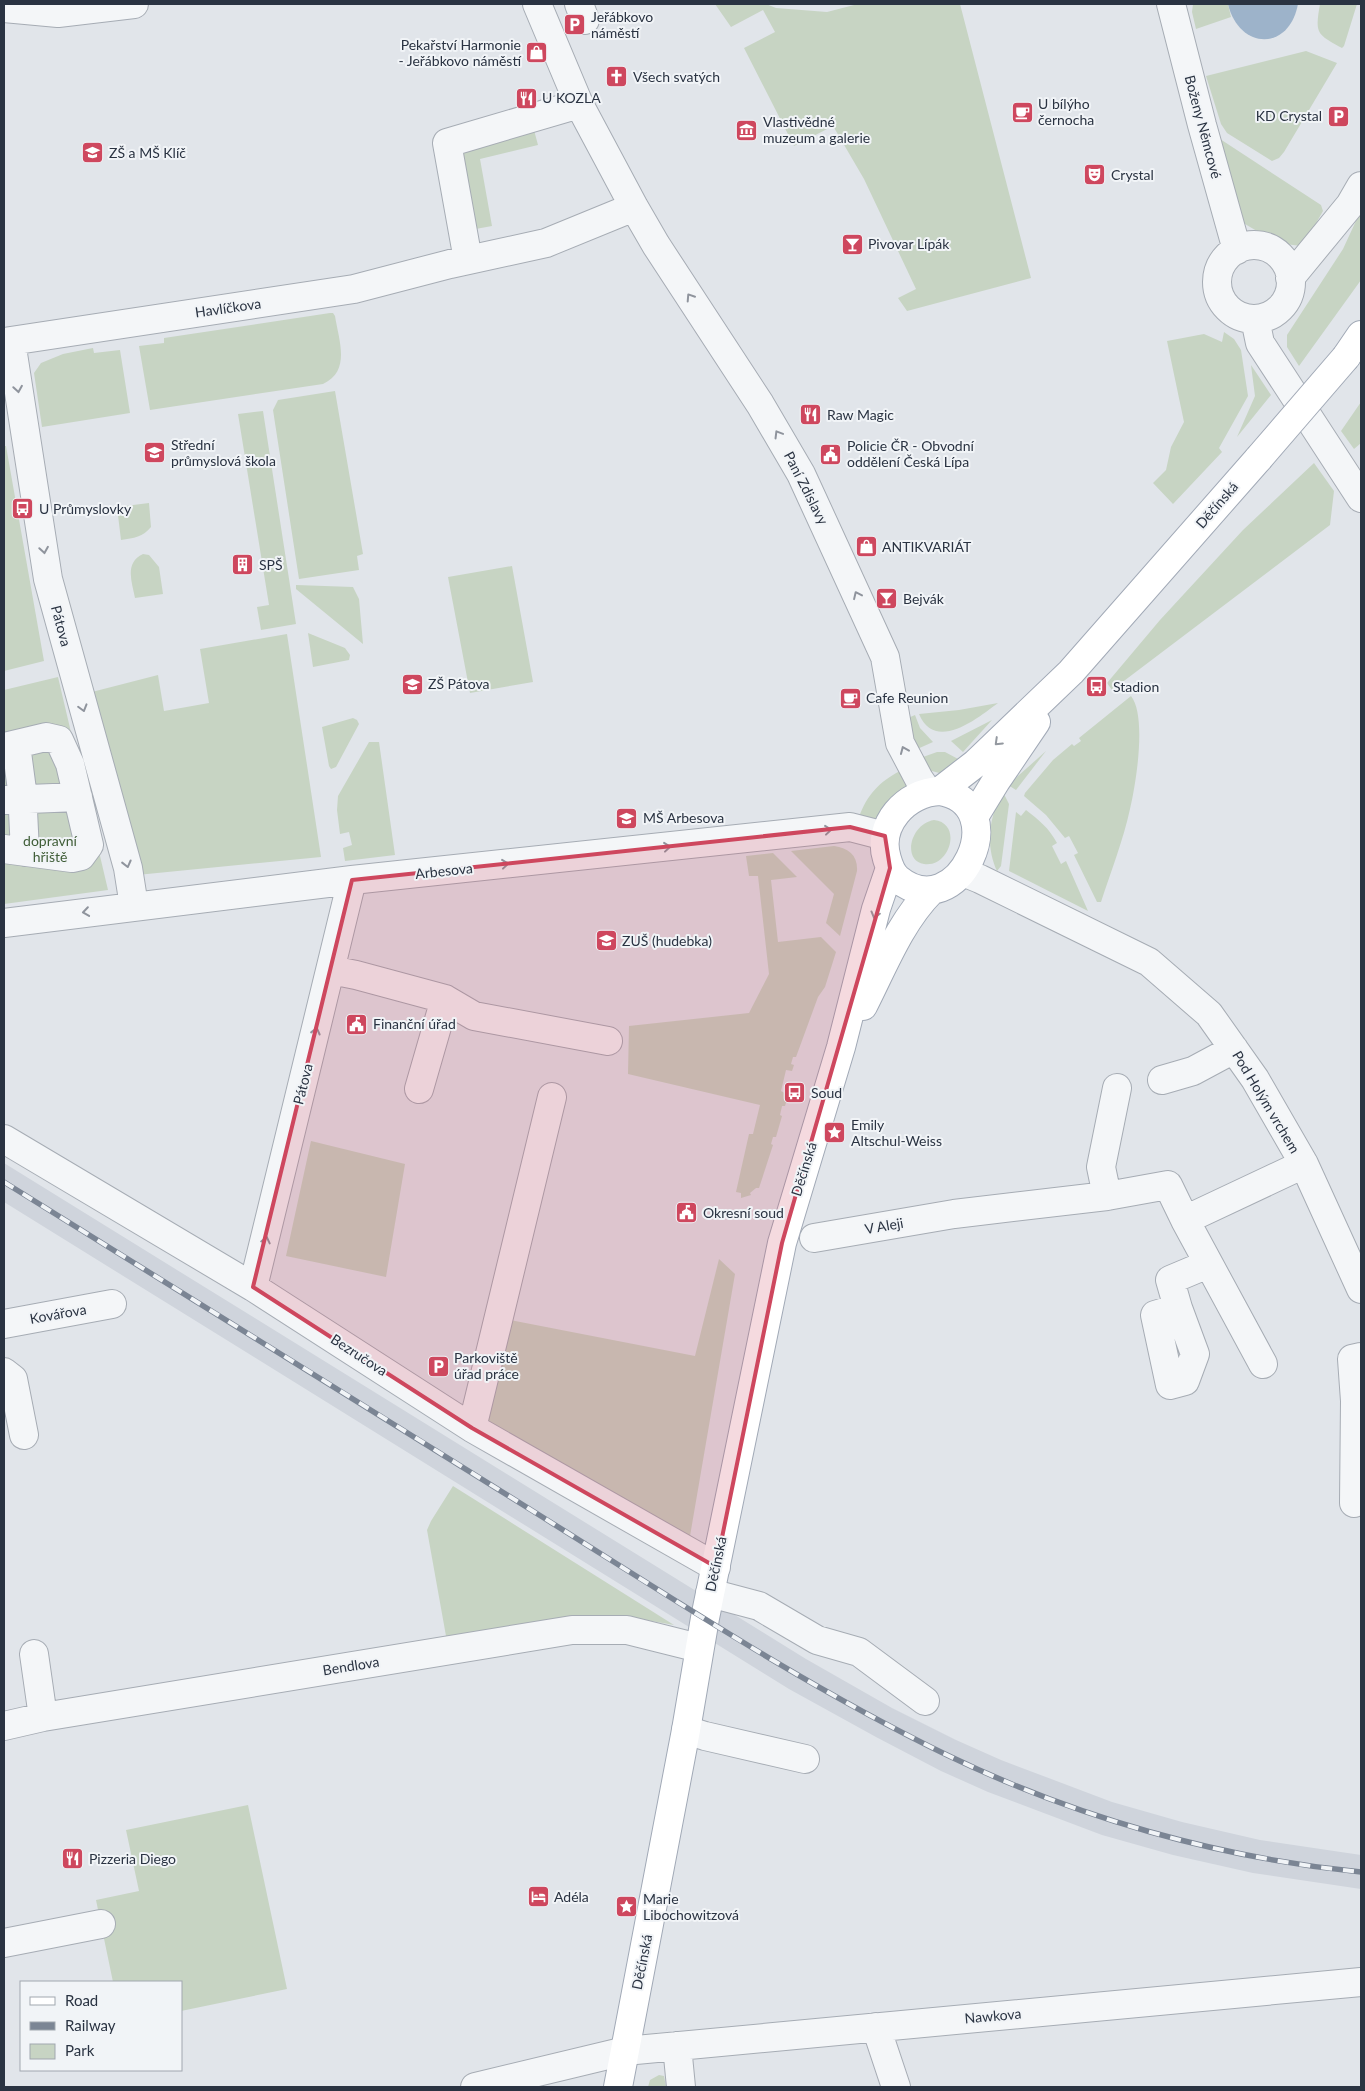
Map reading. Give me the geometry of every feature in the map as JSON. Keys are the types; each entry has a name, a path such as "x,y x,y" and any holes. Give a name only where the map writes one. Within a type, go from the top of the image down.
{"main road":[{"name":"Děčínská","path":"885,836 891,821 899,809 918,796 934,792 975,764 1071,672 1346,357 1361,335"},
{"name":"Děčínská","path":"974,817 996,781 1071,672"},
{"path":"934,792 960,799 971,810 974,817 977,829 974,847 963,872"},
{"path":"885,836 885,854 895,877 904,884 914,888 931,890"},
{"name":"Děčínská","path":"618,2087 686,1730 699,1648 782,1243 841,1047 876,909 890,868"},
{"name":"Děčínská","path":"841,1047 904,925 917,904 931,890 942,887 963,872"}],"street":[{"path":"4,8 58,12 134,4"},
{"path":"459,262 447,143 578,104 537,4"},
{"name":"Boženy Němcové","path":"1171,4 1237,250"},
{"name":"Paní Zdislavy","path":"578,104 656,245 760,404 801,474 885,656 900,743 908,760 934,792"},
{"path":"1290,278 1350,205 1361,186"},
{"name":"Havlíčkova","path":"7,342 354,289 459,262 546,243 634,207"},
{"path":"1258,245 1269,249 1279,256 1287,266 1290,278 1290,290 1286,301 1278,311 1267,317 1243,318 1232,312 1224,304 1218,293 1217,281 1219,270 1225,259 1245,246 1258,245"},
{"path":"1255,319 1260,343 1361,498"},
{"name":"Pátova","path":"7,342 48,579 128,868 134,906"},
{"path":"46,738 59,740 68,758 89,845 81,856 72,858 14,851 10,746 46,738"},
{"path":"13,801 78,797"},
{"name":"Arbesova","path":"4,924 134,906 352,880 850,827 885,836"},
{"name":"Pod Holým vrchem","path":"963,872 980,878 1149,962 1208,1014 1256,1079 1304,1164 1361,1289"},
{"name":"Pátova","path":"253,1288 352,880"},
{"path":"331,970 356,974 445,999 474,1016 608,1041"},
{"path":"419,1089 445,999"},
{"path":"1162,1080 1193,1070 1234,1049"},
{"path":"1107,1196 1101,1167 1116,1088"},
{"path":"472,1428 552,1097"},
{"name":"Bezručova","path":"4,1139 253,1288 472,1428 716,1567"},
{"path":"1262,1364 1185,1220 1304,1164"},
{"name":"V Aleji","path":"814,1238 954,1214 1107,1196 1168,1185 1185,1220"},
{"path":"1178,1308 1170,1280 1208,1264"},
{"name":"Kovářova","path":"4,1324 112,1304"},
{"path":"1354,1503 1355,1401 1352,1359 1361,1357"},
{"path":"4,1372 13,1379 24,1435"},
{"path":"710,1594 759,1606 817,1640 859,1652 925,1700"},
{"name":"Bendlova","path":"4,1726 43,1717 572,1630 628,1630 699,1648"},
{"path":"34,1654 43,1717"},
{"path":"686,1730 805,1758"},
{"path":"4,1943 101,1924"},
{"name":"Nawkova","path":"474,2087 625,2051 1361,1982"},
{"path":"876,2027 896,2087"},
{"path":"677,2046 681,2087"}],"highlighted area":[{"path":"850,827 885,836 890,868 782,1243 716,1567 472,1428 253,1287 352,880"}],"shaded area":[{"path":"4,1163 806,1659 892,1708 1001,1760 1112,1802 1182,1822 1260,1840 1361,1855 1361,1889 1253,1873 1173,1855 1102,1835 988,1792 941,1771 876,1737 789,1689 4,1202"}],"green space":[{"path":"715,4 766,4 776,8 827,12 858,4 960,4 1031,278 907,311 898,298 916,289 864,179 833,126 794,146 744,48 775,32 763,10 731,27"},
{"path":"1193,4 1228,4 1231,17 1196,29 1192,12"},
{"path":"1320,4 1357,4 1342,48 1322,36 1319,32"},
{"path":"1306,51 1337,63 1284,152 1279,158 1272,161 1227,133 1221,124 1206,76"},
{"path":"534,130 538,145 480,159 492,226 470,230 457,147"},
{"path":"1217,137 1321,205 1323,211 1303,246 1284,243 1274,239 1254,230 1229,213"},
{"path":"1361,210 1361,280 1299,366 1287,347 1287,335 1343,249"},
{"path":"333,313 335,316 341,354 337,371 332,378 323,384 150,410 139,346 164,343 164,338"},
{"path":"1224,332 1234,339 1241,350 1248,396 1219,448 1222,452 1173,504 1153,483 1166,470 1171,447 1184,422 1167,341 1204,334 1222,342"},
{"path":"93,348 94,353 120,350 130,413 42,427 34,373 41,363 63,354"},
{"path":"1251,365 1271,395 1237,437 1255,396"},
{"path":"335,391 363,554 357,556 359,570 299,579 273,410 278,400"},
{"path":"1361,402 1361,443 1354,449 1341,431"},
{"path":"263,411 296,624 261,630 257,607 269,605 238,414"},
{"path":"4,446 6,446 44,661 4,671"},
{"path":"1314,463 1334,491 1330,525 1112,690 1107,683 1160,620 1243,530"},
{"path":"149,503 151,527 141,535 121,540 117,507"},
{"path":"143,554 149,555 159,567 163,594 135,598 131,568 133,562"},
{"path":"512,566 533,682 470,693 448,577"},
{"path":"296,585 353,587 359,599 363,644 296,589"},
{"path":"308,633 345,648 350,655 349,660 313,667"},
{"path":"287,634 321,857 137,875 88,693 158,675 164,711 209,703 200,649"},
{"name":"dopravní hřiště","path":"58,677 108,890 4,904 4,690"},
{"path":"1131,696 1136,706 1139,734 1135,784 1120,844 1101,902 1097,902 1074,855 1078,853 1069,836 1065,838 1046,815 1024,796 1053,760 1072,744 1074,746 1081,741 1079,738"},
{"path":"998,703 979,717 957,729 946,732 935,731 926,725 919,714 959,710"},
{"path":"915,715 920,728 933,742 915,750 908,718"},
{"path":"353,718 359,724 336,767 331,769 322,727"},
{"path":"992,720 963,752 951,741"},
{"path":"369,742 379,742 395,855 345,861 343,848 352,845 349,832 340,834 337,810 338,796"},
{"path":"1046,751 1016,790 1008,785"},
{"path":"937,752 945,752 960,760 943,774 928,770 919,761 923,757"},
{"path":"900,771 913,785 877,827 859,817 866,802 875,790"},
{"path":"1003,792 1009,804 1001,866 997,871 991,851 990,831 994,811"},
{"path":"1026,810 1051,833 1057,843 1052,846 1061,864 1066,861 1088,911 1009,871 1016,812 1021,816"},
{"path":"934,820 943,823 948,829 950,845 941,859 933,863 924,864 917,861 913,856 911,850 912,842 919,828"},
{"path":"834,846 852,854 857,866 840,936 826,923 834,894 791,851"},
{"path":"773,853 797,877 771,880 778,942 821,937 836,952 825,987 818,997 796,1057 793,1057 791,1064 794,1065 792,1071 786,1070 781,1091 788,1095 785,1106 782,1106 780,1115 782,1116 776,1137 773,1137 771,1144 773,1145 759,1188 750,1193 751,1195 741,1198 741,1193 736,1192 749,1134 753,1134 760,1105 628,1074 629,1026 749,1013 769,974 758,876 749,876 746,856"},
{"path":"311,1141 405,1164 386,1277 286,1256"},
{"path":"719,1259 735,1274 690,1536 481,1427 510,1320 695,1356"},
{"path":"453,1486 674,1625 623,1616 586,1615 446,1636 427,1530"},
{"path":"248,1805 287,1989 182,2011 182,1981 113,1981 96,1900 139,1891 126,1830"},
{"path":"659,2075 664,2076 666,2087 648,2087 650,2080"}],"water":[{"path":"1228,4 1298,4 1293,20 1285,31 1275,37 1264,39 1253,37 1242,30 1234,19"}],"railway":[{"path":"4,1182 734,1637 839,1699 893,1728 996,1777 1097,1816 1149,1832 1254,1857 1361,1872"}],"place":[{"name":"Jeřábkovo náměstí","path":"575,25"},
{"name":"Pekařství Harmonie - Jeřábkovo náměstí","path":"537,53"},
{"name":"Všech svatých","path":"617,77"},
{"name":"U KOZLA","path":"526,98"},
{"name":"U bílýho černocha","path":"1022,112"},
{"name":"KD Crystal","path":"1338,116"},
{"name":"Vlastivědné muzeum a galerie","path":"747,130"},
{"name":"ZŠ a MŠ Klíč","path":"93,153"},
{"name":"Crystal","path":"1095,175"},
{"name":"Pivovar Lípák","path":"852,244"},
{"name":"Raw Magic","path":"811,415"},
{"name":"Střední průmyslová škola","path":"155,453"},
{"name":"Policie ČR - Obvodní oddělení Česká Lípa","path":"831,454"},
{"name":"U Průmyslovky","path":"23,509"},
{"name":"ANTIKVARIÁT","path":"866,547"},
{"name":"SPŠ","path":"243,565"},
{"name":"Bejvák","path":"887,599"},
{"name":"ZŠ Pátova","path":"412,684"},
{"name":"Stadion","path":"1097,687"},
{"name":"Cafe Reunion","path":"850,698"},
{"name":"MŠ Arbesova","path":"627,818"},
{"name":"ZUŠ (hudebka)","path":"606,941"},
{"name":"Finanční úřad","path":"357,1024"},
{"name":"Soud","path":"795,1093"},
{"name":"Emily Altschul-Weiss","path":"835,1133"},
{"name":"Okresní soud","path":"687,1213"},
{"name":"Parkoviště úřad práce","path":"438,1366"},
{"name":"Pizzeria Diego","path":"73,1859"},
{"name":"Adéla","path":"538,1897"},
{"name":"Marie Libochowitzová","path":"627,1907"}]}
